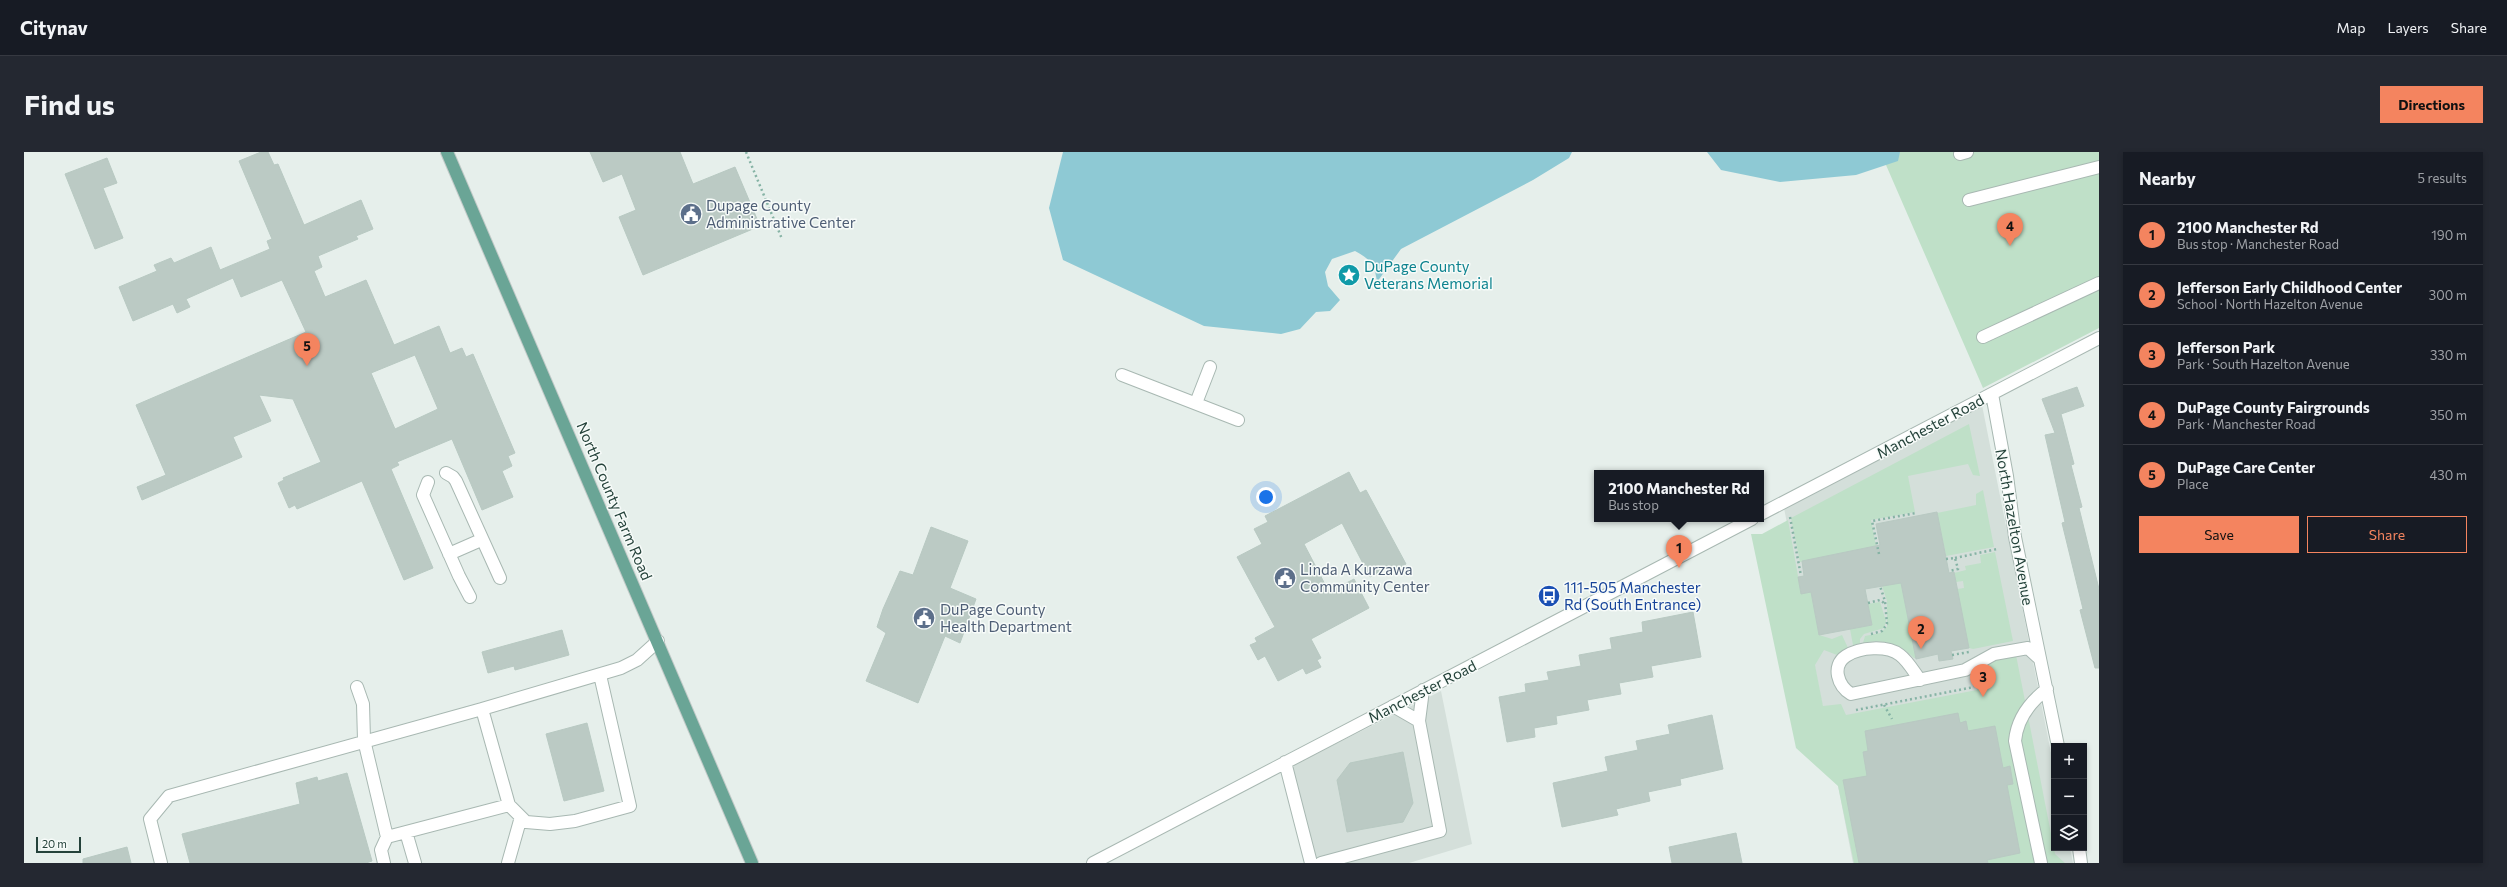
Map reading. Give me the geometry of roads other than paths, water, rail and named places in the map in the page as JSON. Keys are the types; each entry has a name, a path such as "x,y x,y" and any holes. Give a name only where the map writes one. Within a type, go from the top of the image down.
{"main road":[{"name":"North County Farm Road","path":"447,152 752,863"}],"street":[{"path":"1969,200 2099,167"},
{"path":"1983,337 2099,282"},
{"name":"Manchester Road","path":"1764,512 2099,338"},
{"path":"1196,403 1210,367"},
{"path":"1122,375 1238,420"},
{"name":"North Hazelton Avenue","path":"1992,394 2007,476 2014,537 2057,743"},
{"path":"446,473 454,477 481,540 500,578"},
{"path":"428,482 423,495 470,597"},
{"name":"Manchester Road","path":"1092,863 1746,522"},
{"path":"449,554 481,540"},
{"path":"161,863 150,819 169,796 364,740 482,709 621,668 637,660 658,641"},
{"path":"1920,680 1901,656 1891,650 1863,651 1846,656 1839,664 1837,676 1843,689 1851,694 1920,680 1965,670 1982,659 2012,650 2028,648 2040,659"},
{"path":"482,709 509,805 526,822 550,824 575,821 630,806 600,674"},
{"path":"357,687 363,704 364,740 387,837 381,850 384,863"},
{"path":"2041,863 2015,741 2016,726 2036,697 2047,688"},
{"path":"1320,863 1440,831 1419,721 1423,690"},
{"path":"1393,706 1419,721"},
{"path":"1285,762 1311,863"},
{"path":"387,837 509,805"},
{"path":"508,863 521,817"},
{"path":"406,832 415,863"},
{"path":"2079,851 2082,863"}],"water":[{"path":"1063,152 1572,152 1569,158 1533,180 1401,249 1377,282 1375,271 1371,263 1355,251 1332,259 1325,272 1328,286 1340,300 1330,311 1316,312 1300,329 1281,334 1204,326 1063,260 1049,208"},
{"path":"1707,152 1900,152 1898,161 1856,175 1780,182 1721,170"}],"place":[{"name":"Dupage County Administrative Center","path":"691,214"},
{"name":"DuPage County Fairgrounds","path":"2010,246"},
{"name":"DuPage County Veterans Memorial","path":"1349,275"},
{"name":"DuPage Care Center","path":"307,366"},
{"name":"2100 Manchester Rd","path":"1679,568"},
{"name":"Linda A Kurzawa Community Center","path":"1285,578"},
{"name":"111-505 Manchester Rd (South Entrance)","path":"1549,596"},
{"name":"DuPage County Health Department","path":"924,618"},
{"name":"Jefferson Early Childhood Center","path":"1921,649"},
{"name":"Jefferson Park","path":"1983,697"}]}
